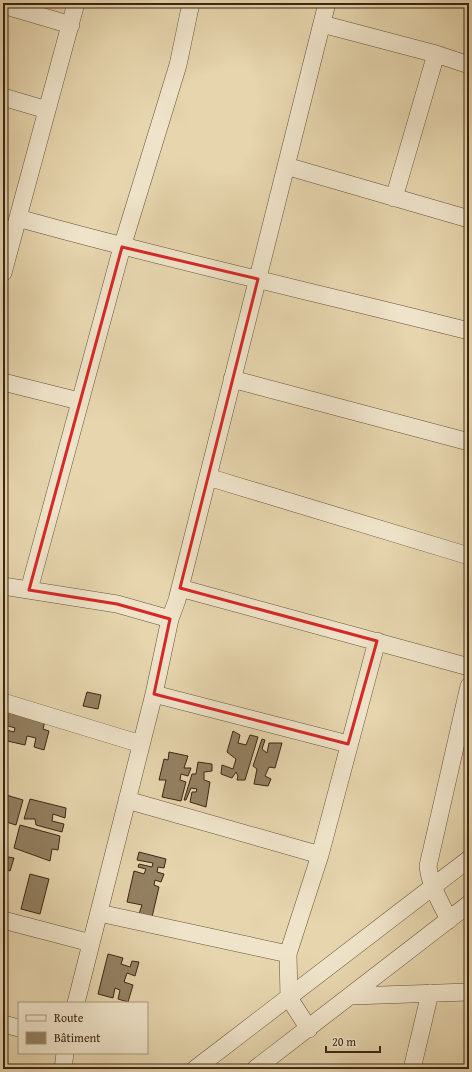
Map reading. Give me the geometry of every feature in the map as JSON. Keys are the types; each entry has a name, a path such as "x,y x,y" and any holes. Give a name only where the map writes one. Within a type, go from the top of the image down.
{"street":[{"path":"3,273 7,246 18,218 76,3"},
{"path":"29,590 79,401 122,247 178,65 191,3"},
{"path":"76,1002 154,694 170,619 180,588 327,3"},
{"path":"3,5 71,25"},
{"path":"322,24 436,54 469,65"},
{"path":"394,198 436,54"},
{"path":"3,97 47,110"},
{"path":"286,166 469,219"},
{"path":"18,218 122,247 469,330"},
{"path":"232,379 469,442"},
{"path":"3,382 79,401"},
{"path":"208,477 469,556"},
{"path":"3,586 117,604 170,619"},
{"path":"180,588 469,667"},
{"path":"309,1028 289,998 288,954 320,854 348,744 377,641"},
{"path":"449,920 433,887 429,876 428,866 469,686"},
{"path":"154,694 348,744"},
{"path":"3,703 141,744"},
{"path":"127,800 320,854"},
{"path":"195,1069 469,859"},
{"path":"255,1069 352,996 469,904"},
{"path":"99,913 288,954"},
{"path":"3,920 91,943"},
{"path":"352,996 469,992"},
{"path":"412,1069 430,993"},
{"path":"3,1024 18,1028"},
{"path":"63,1069 65,1054"}],"highlighted area":[{"path":"122,247 258,279 180,588 377,641 348,744 154,694 170,619 117,604 29,590"}],"building":[{"path":"87,692 101,695 98,709 83,706"},
{"path":"8,712 45,721 43,729 49,731 44,750 34,747 36,738 27,736 25,745 3,740 3,729 14,732 15,728 5,725"},
{"path":"233,731 240,735 238,743 246,745 250,735 258,737 245,780 237,780 238,776 236,772 232,778 221,774 222,765 233,769 236,759 227,752"},
{"path":"262,739 265,740 262,749 267,753 269,743 282,743 275,768 269,767 265,776 271,779 268,786 254,784 257,769 253,766"},
{"path":"169,752 188,756 184,768 191,768 188,776 181,774 180,780 186,782 181,801 162,797 166,780 159,780 164,759 168,760"},
{"path":"198,762 212,764 212,771 204,772 204,780 210,782 206,807 190,802 192,792 196,792 197,789 191,788 186,800 184,800 192,774 196,774"},
{"path":"3,794 23,800 16,825 3,821"},
{"path":"30,799 66,808 65,818 53,814 52,821 64,824 62,832 36,825 35,819 24,819"},
{"path":"20,825 60,836 58,850 52,849 50,861 14,848"},
{"path":"139,852 166,859 164,868 158,867 157,872 164,874 161,882 155,880 154,885 159,887 152,917 139,914 142,905 127,902 134,871 144,874 146,869 138,867 139,864 152,867 153,863 137,860"},
{"path":"3,856 14,858 10,871 3,868"},
{"path":"30,874 49,879 40,914 21,909"},
{"path":"108,954 123,958 121,964 130,967 132,961 139,962 135,976 127,973 124,982 133,985 128,1002 118,999 120,990 115,988 113,998 98,994"}]}
